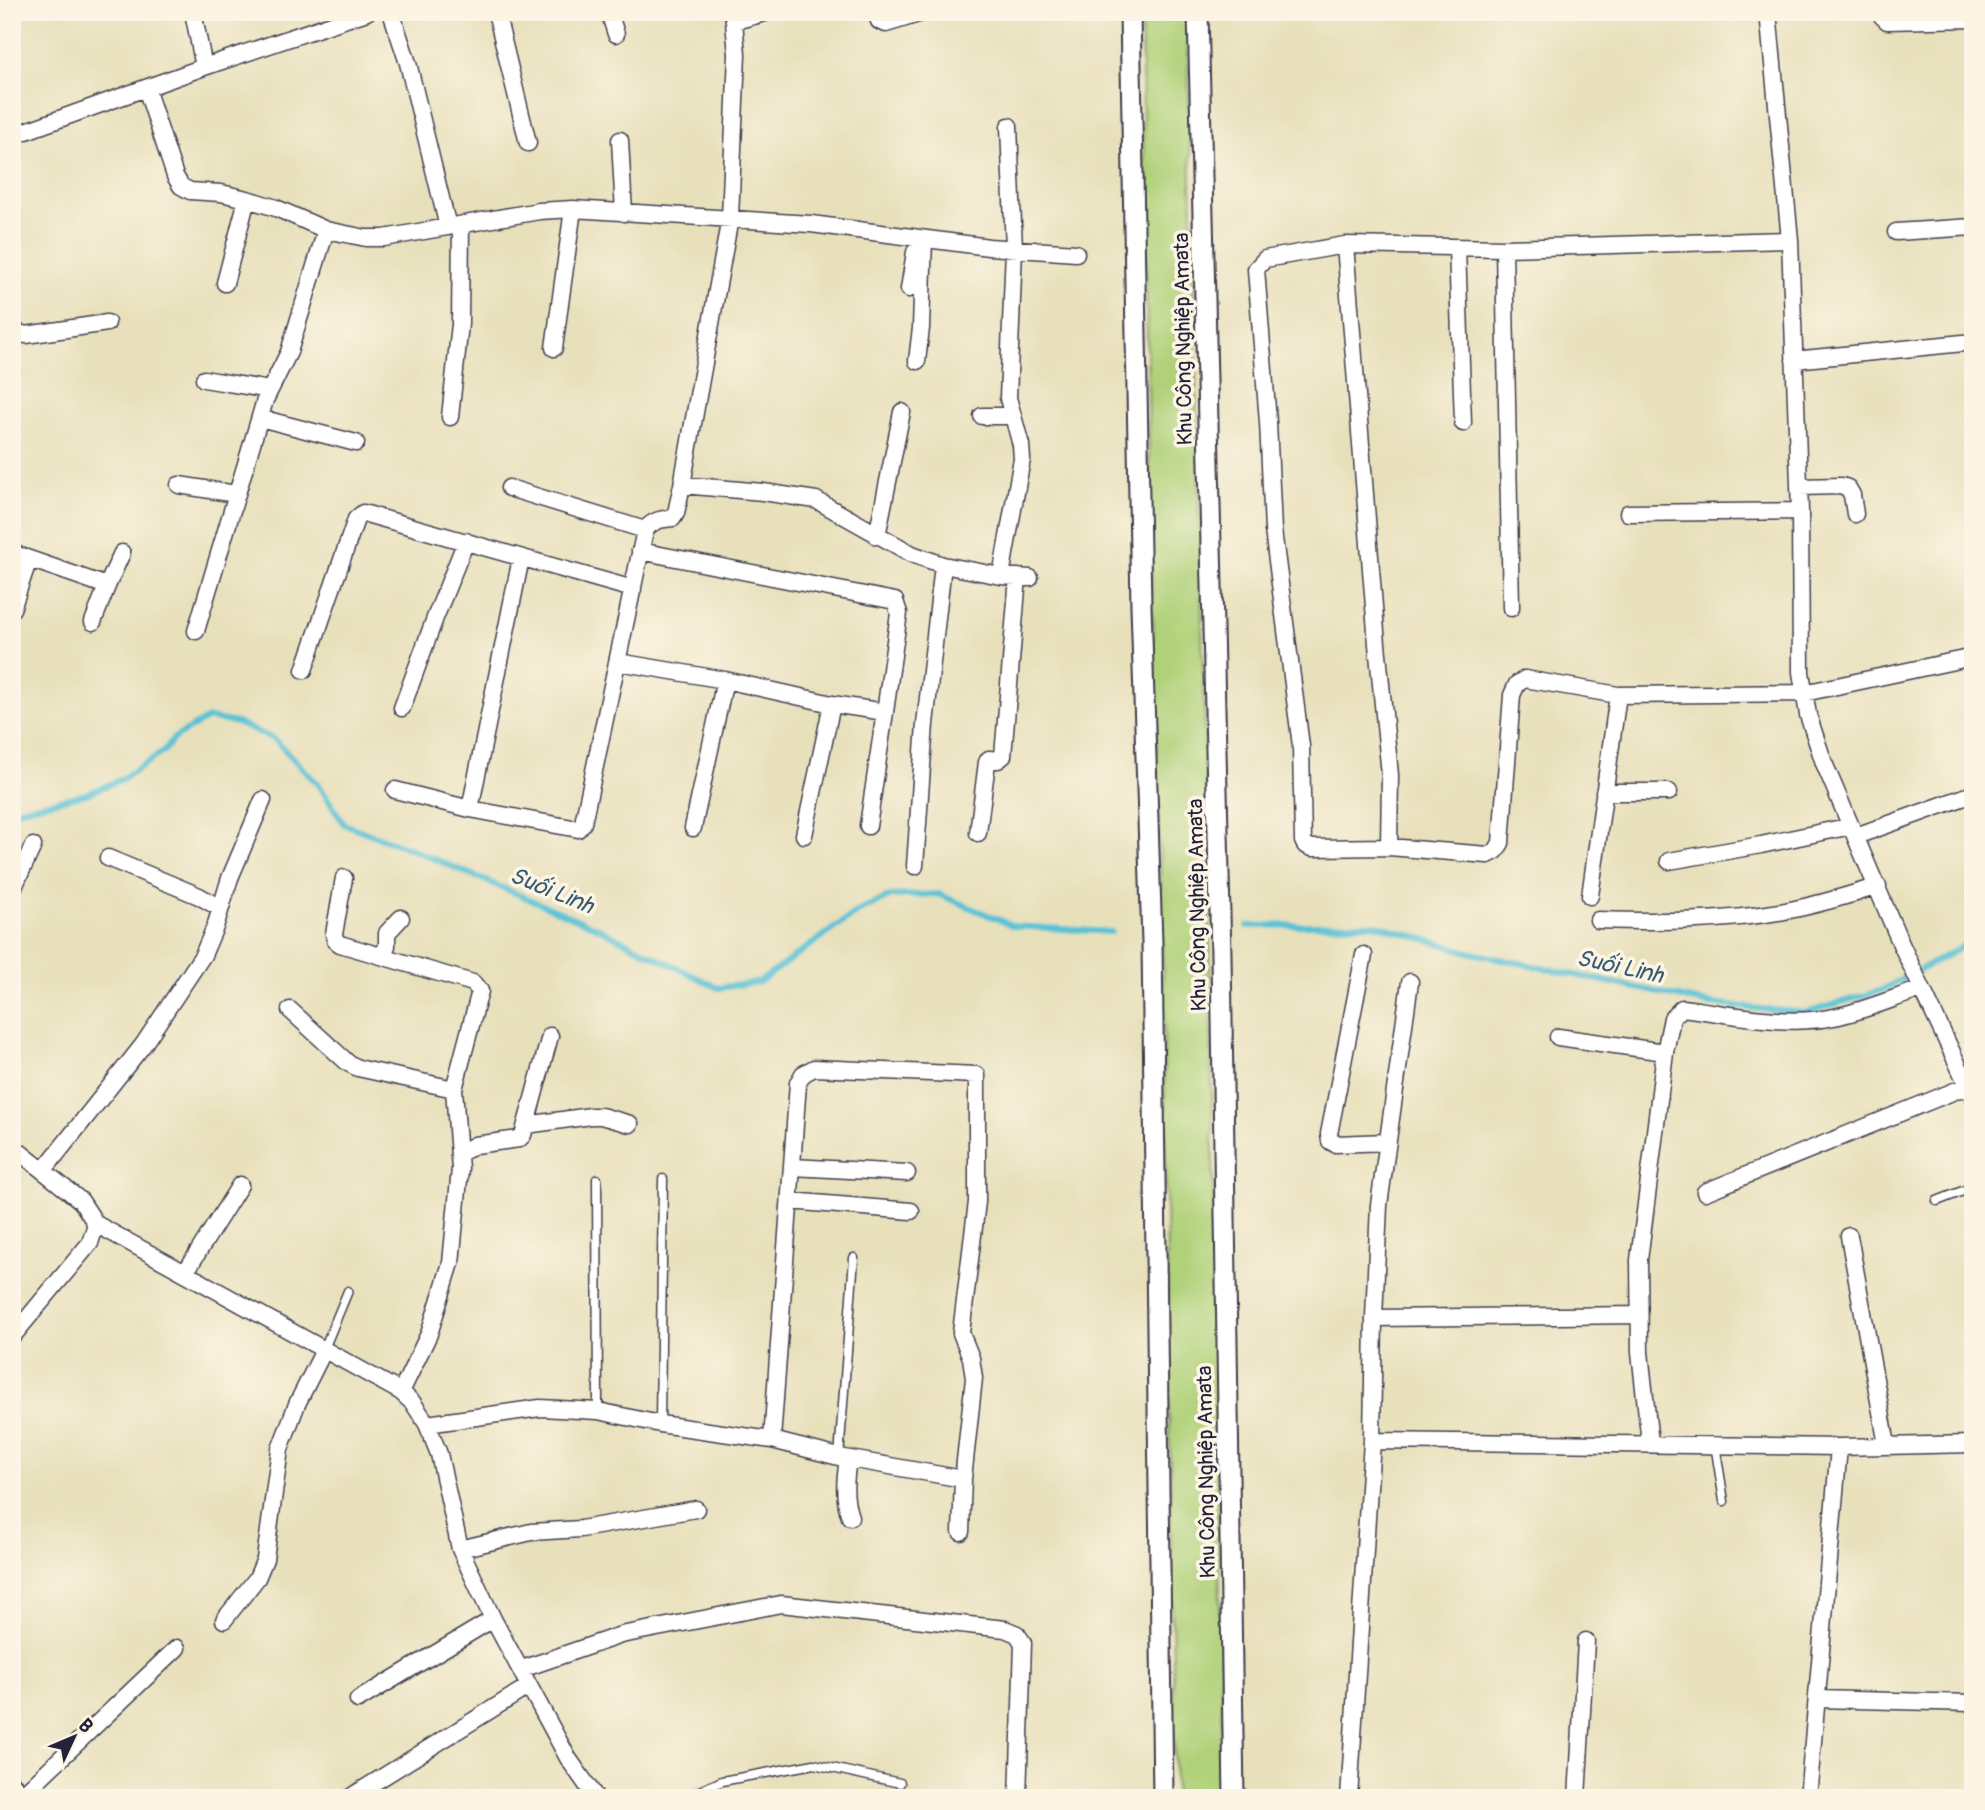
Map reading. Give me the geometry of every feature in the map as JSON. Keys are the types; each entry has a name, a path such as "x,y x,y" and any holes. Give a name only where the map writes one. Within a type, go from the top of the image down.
{"street":[{"path":"193,12 204,67"},
{"path":"12,136 367,12"},
{"path":"391,12 454,226 460,324 450,417"},
{"path":"496,12 527,143"},
{"path":"609,12 616,34"},
{"path":"395,790 470,809 578,829 581,827 645,530 650,523 673,517 682,485 730,218 737,54 734,16 768,12"},
{"path":"876,12 879,21 886,24 925,12"},
{"path":"1130,12 1141,606 1152,942 1163,1798"},
{"name":"Khu Công Nghiệp Amata","path":"1198,12 1221,955 1234,1798"},
{"path":"1705,1192 1970,1091 1901,944 1824,763 1808,715 1801,672 1800,511 1790,240 1769,12"},
{"path":"1878,12 1887,21 1973,19"},
{"path":"146,89 175,176 181,186 190,191 221,193 247,199 276,208 326,230 366,238 384,238 539,211 573,209 811,224 920,239 1076,253"},
{"path":"1001,576 1022,459 1021,445 1008,398 1014,249 1009,126"},
{"path":"620,139 624,213"},
{"path":"225,283 247,199"},
{"path":"554,348 573,209"},
{"path":"1896,232 1973,227"},
{"path":"196,631 260,418 270,390 289,352 326,230"},
{"path":"909,289 920,239"},
{"path":"917,361 921,328 920,239"},
{"path":"1790,240 1504,248 1345,245 1265,259 1256,269 1273,530 1301,746 1303,841 1312,848 1389,847 1488,855 1496,851 1501,843 1512,695 1517,684 1525,679 1618,695 1804,693 1973,657"},
{"path":"1345,245 1390,775 1389,847"},
{"path":"1457,247 1463,423"},
{"path":"1504,248 1511,608"},
{"path":"12,331 26,335 107,323"},
{"path":"1794,360 1973,342"},
{"path":"204,379 270,390"},
{"path":"877,536 902,412"},
{"path":"982,416 1012,416"},
{"path":"260,418 356,443"},
{"path":"179,485 236,494"},
{"path":"682,485 816,500 912,554 943,565 1024,578 1003,756 998,760 991,758 987,762 978,833"},
{"path":"1799,487 1848,488 1852,495 1854,514"},
{"path":"509,488 645,530"},
{"path":"1628,513 1800,511"},
{"path":"304,670 359,515 363,513 633,590"},
{"path":"402,708 466,541"},
{"path":"640,551 895,601 899,613 868,826"},
{"path":"12,553 107,586"},
{"path":"93,622 122,553"},
{"path":"470,809 521,558"},
{"path":"12,609 29,559"},
{"path":"915,866 925,724 943,565"},
{"path":"618,662 726,680 832,704 885,712"},
{"path":"693,828 726,680"},
{"path":"1590,896 1618,695"},
{"path":"804,835 832,704"},
{"path":"1604,792 1670,792"},
{"path":"1669,861 1853,831 1973,794"},
{"path":"44,1171 144,1045 203,955 263,800"},
{"path":"12,891 33,846"},
{"path":"108,858 199,896 219,908"},
{"path":"344,878 335,940 340,944 478,986 480,991 454,1089 460,1169 451,1263 429,1334 401,1392"},
{"path":"1598,920 1648,922 1752,916 1833,900 1878,886"},
{"path":"382,956 387,946 387,933 401,918"},
{"path":"1364,956 1329,1134 1330,1140 1335,1144 1387,1142"},
{"path":"1349,1798 1372,1441 1379,1205 1409,982"},
{"path":"1650,1443 1640,1352 1639,1260 1665,1052 1672,1018 1682,1009 1762,1018 1807,1020 1834,1017 1922,989"},
{"path":"290,1010 348,1063 358,1068 454,1089"},
{"path":"459,1154 475,1144 519,1139 523,1135 550,1036"},
{"path":"1558,1037 1665,1052"},
{"path":"772,1440 798,1083 803,1074 814,1068 977,1075 977,1202 961,1333 974,1368 974,1378 963,1479 961,1532"},
{"path":"526,1125 601,1116 630,1124"},
{"path":"12,1146 81,1201 96,1224 401,1392 413,1403 427,1424 439,1454 460,1549 493,1619 568,1758 596,1798"},
{"path":"792,1167 907,1173"},
{"path":"185,1273 240,1185"},
{"path":"790,1201 911,1211"},
{"path":"12,1337 90,1243 96,1224"},
{"path":"1849,1236 1887,1445"},
{"path":"1374,1318 1639,1315"},
{"path":"224,1620 257,1578 265,1559 280,1449 297,1404 324,1350"},
{"path":"427,1424 540,1408 598,1411 660,1424 772,1440 844,1458 963,1479"},
{"path":"1372,1441 1839,1447 1973,1444"},
{"path":"1808,1798 1839,1447"},
{"path":"844,1458 846,1505 850,1517"},
{"path":"460,1549 531,1532 581,1528 696,1509"},
{"path":"522,1669 621,1635 780,1604 1005,1629 1017,1634 1023,1643 1018,1798"},
{"path":"358,1700 493,1619"},
{"path":"1577,1798 1586,1641"},
{"path":"18,1793 177,1648"},
{"path":"349,1798 529,1686"},
{"path":"1817,1699 1973,1703"}],"lane":[{"path":"597,1179 598,1411"},
{"path":"660,1424 663,1179"},
{"path":"1937,1201 1973,1187"},
{"path":"844,1458 854,1258"},
{"path":"324,1350 348,1291"},
{"path":"1714,1444 1724,1501"},
{"path":"684,1798 722,1781 814,1764 900,1783"}],"green space":[{"path":"1141,12 1187,12 1210,958 1223,1798 1175,1798 1162,930 1152,608"}],"waterway":[{"name":"Suối Linh","path":"12,811 86,794 120,780 163,752 174,738 208,718 237,723 274,739 319,785 344,824 413,850 600,929 718,988 759,982 857,912 891,896 938,894 1014,926 1111,932"},
{"name":"Suối Linh","path":"1248,926 1374,924 1468,952 1711,1004 1805,1013 1882,990 1973,939"}]}
